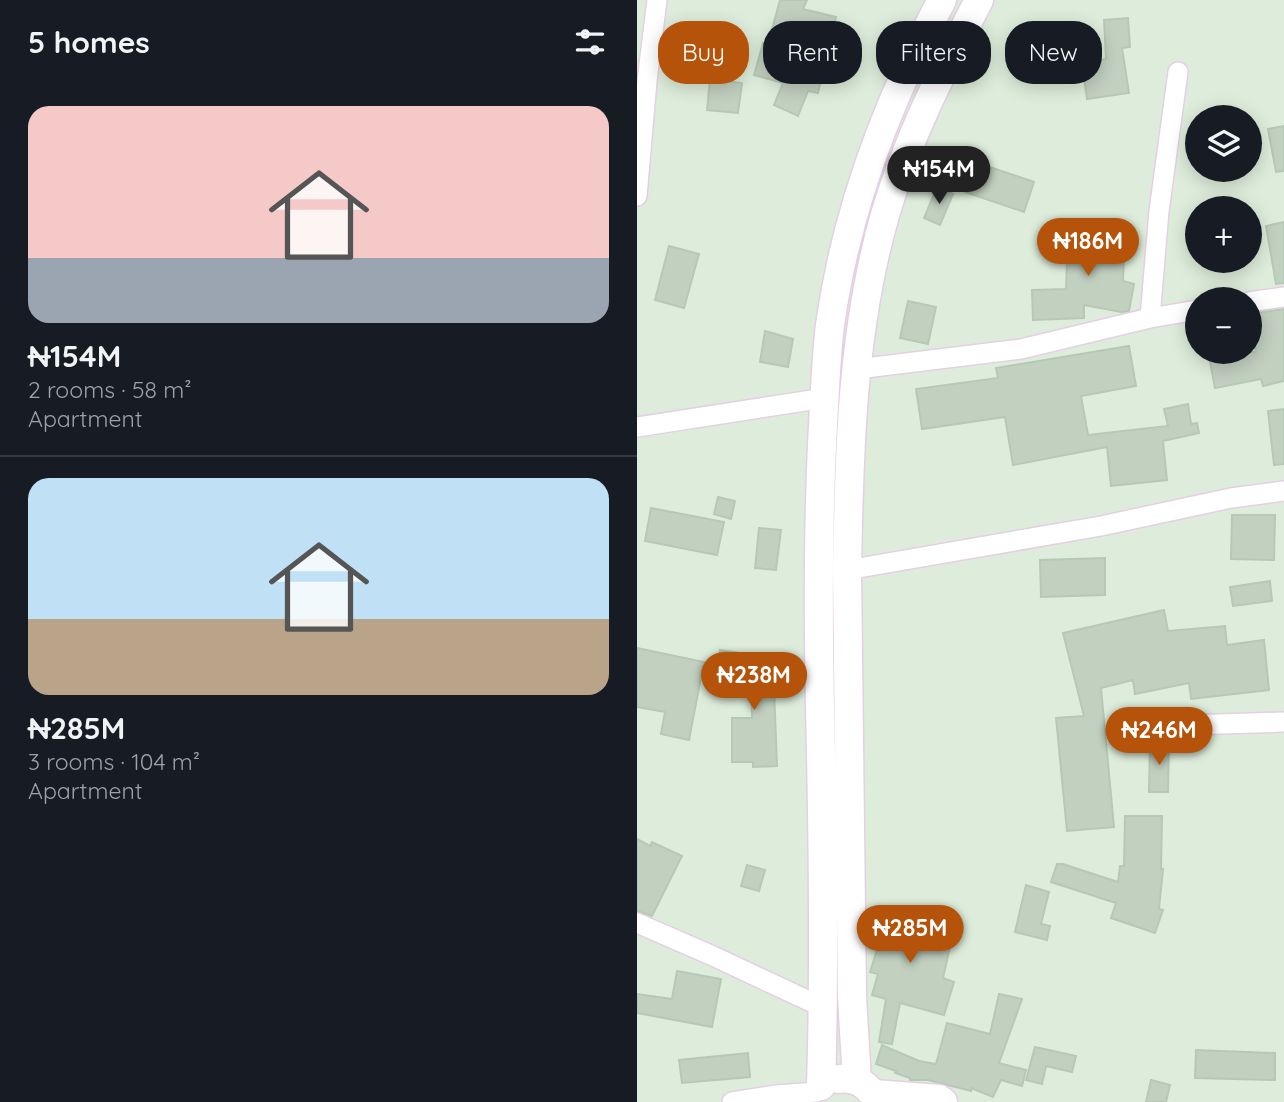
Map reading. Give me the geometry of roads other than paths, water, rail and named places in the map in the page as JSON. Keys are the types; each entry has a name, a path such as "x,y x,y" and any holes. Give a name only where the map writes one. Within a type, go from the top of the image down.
{"main road":[{"path":"816,1094 824,1007 819,502 830,325 843,258 865,177 891,105 922,36 942,0"},
{"path":"870,1092 852,983 851,709 847,569 848,502 857,369 869,286 885,216 931,96 979,0"},
{"path":"816,1094 832,1080 845,1078 870,1092 939,1099 943,1102"}],"street":[{"path":"637,196 657,0"},
{"path":"1150,317 1159,211 1178,72"},
{"path":"1262,300 1284,297"},
{"path":"857,369 1021,349 1150,317 1185,312"},
{"path":"637,427 825,398"},
{"path":"847,569 1101,526 1231,498 1284,491"},
{"path":"1188,725 1284,723"},
{"path":"637,923 824,1007"},
{"path":"733,1102 776,1094 816,1094"}]}
